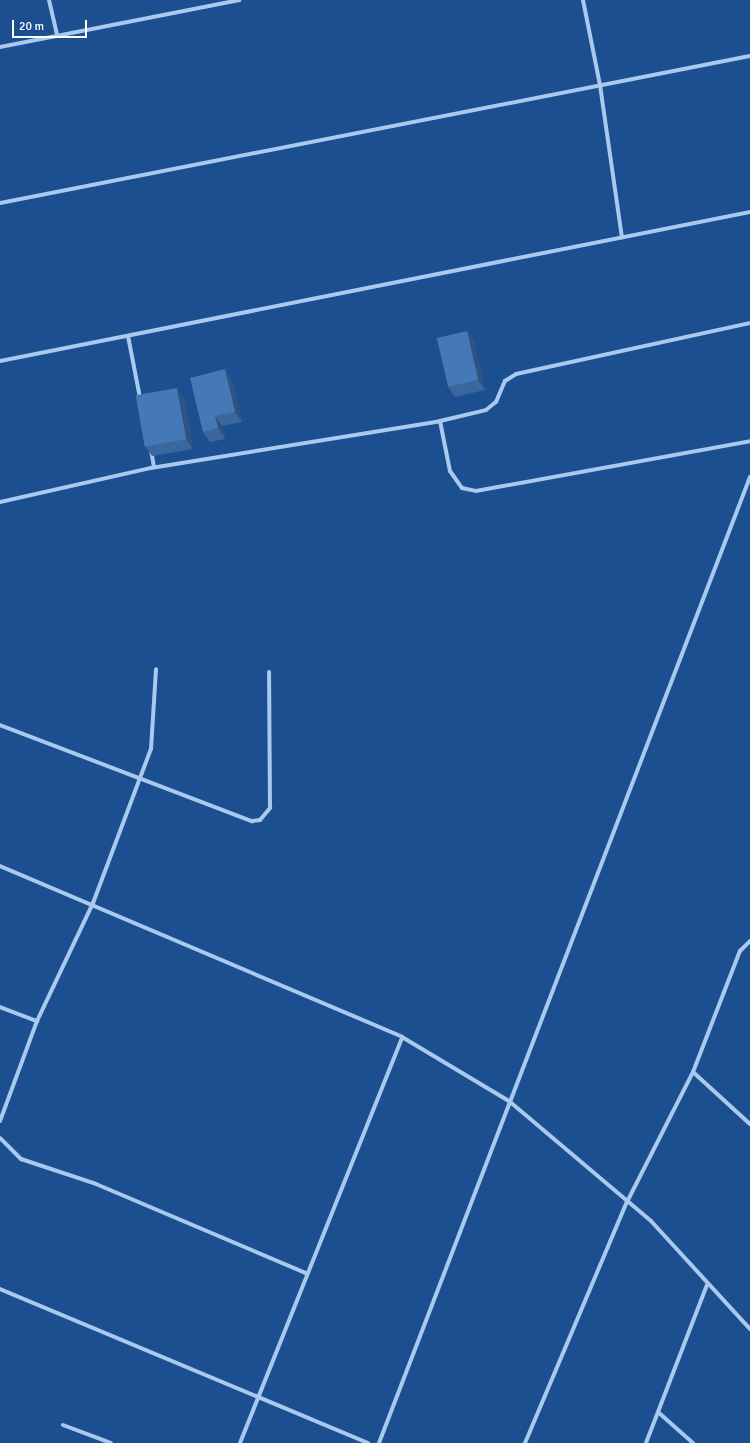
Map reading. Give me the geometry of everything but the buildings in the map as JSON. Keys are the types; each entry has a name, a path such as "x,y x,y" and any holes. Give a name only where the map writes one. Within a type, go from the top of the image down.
{"street":[{"path":"49,0 57,36"},
{"path":"0,48 239,0"},
{"path":"583,0 600,85 622,237"},
{"path":"0,203 750,56"},
{"path":"0,361 750,212"},
{"path":"0,502 154,467 440,421 486,410 496,402 505,381 516,374 750,323"},
{"path":"128,336 142,405"},
{"path":"440,421 450,471 462,488 476,491 750,441"},
{"path":"150,444 154,467"},
{"path":"379,1443 544,1005 564,966 640,756 750,476"},
{"path":"0,1121 37,1021 93,903 151,749 156,669"},
{"path":"0,725 252,821 267,815 269,672"},
{"path":"0,866 93,903 402,1037 508,1101 651,1221 707,1284 750,1328"},
{"path":"525,1443 627,1202 693,1072 740,951 750,941"},
{"path":"0,1007 37,1021"},
{"path":"240,1443 260,1398 306,1273 402,1037"},
{"path":"693,1072 750,1124"},
{"path":"0,1138 21,1159 96,1184 306,1273"},
{"path":"646,1443 707,1284"},
{"path":"0,1289 368,1443"},
{"path":"658,1412 693,1443"},
{"path":"63,1425 111,1443"}]}
